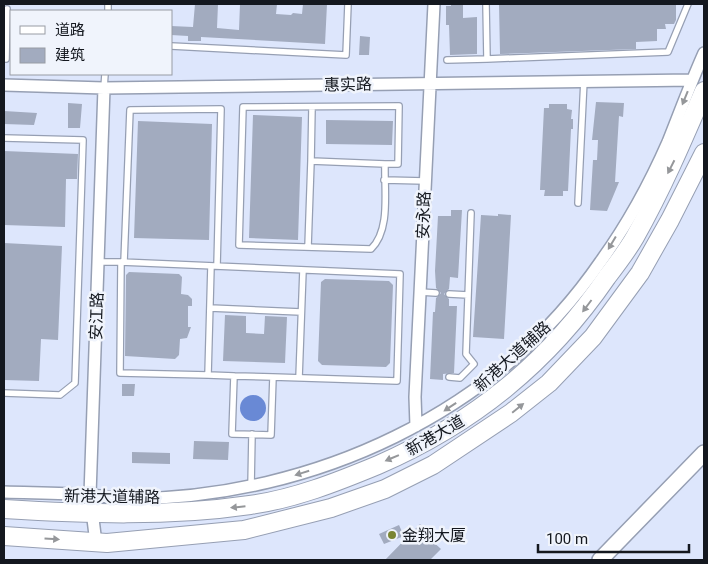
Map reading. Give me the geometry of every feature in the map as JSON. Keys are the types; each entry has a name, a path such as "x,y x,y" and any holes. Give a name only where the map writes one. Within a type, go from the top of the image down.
{"main road":[{"name":"新港大道","path":"4,509 94,515 180,513 252,505 331,485 411,450 486,405 542,357 586,308 634,239 678,154 698,85"},
{"name":"新港大道","path":"4,536 96,543 244,530 331,508 385,489 433,465 511,413 549,383 593,337 640,273 674,213 704,153"}],"street":[{"name":"安永路","path":"416,426 415,397 434,4"},
{"name":"新港大道辅路","path":"4,492 90,495 129,499 251,486 281,480 340,462 395,438 436,416 477,388 519,353 564,309 601,261 637,202 698,85 704,53"},
{"name":"惠实路","path":"4,85 104,88 584,80 698,85"},
{"name":"安江路","path":"96,543 90,495 104,88"},
{"path":"600,560 704,453"}],"lane":[{"path":"172,46 346,54 348,4"},
{"path":"486,4 487,59"},
{"path":"447,60 668,52 688,4"},
{"path":"7,9 7,59"},
{"path":"104,88 105,75"},
{"path":"578,203 584,80"},
{"path":"308,247 312,106"},
{"path":"311,161 398,164 399,106 243,107 239,245 371,249 379,241 383,226 385,164"},
{"path":"98,262 122,262 214,266 303,270 400,274 397,381 120,373 122,262 130,110 221,109 214,266 210,308 208,375"},
{"path":"4,138 83,140 75,383 60,395 4,393"},
{"path":"384,180 425,181"},
{"path":"449,377 460,378 474,364 466,354 471,213"},
{"path":"299,378 303,270"},
{"path":"420,292 436,293"},
{"path":"449,294 468,294"},
{"path":"210,308 301,312"},
{"path":"234,376 232,434 271,435 273,377"},
{"path":"251,486 252,434"}],"water":[{"path":"253,395 262,399 266,408 262,417 253,421 244,417 240,408 244,399"}],"building":[{"path":"195,4 218,4 217,28 239,30 240,4 277,4 276,14 291,15 293,13 302,14 303,4 327,4 325,44 201,37 201,41 188,41 188,36 172,35 172,26 193,27"},
{"path":"451,4 463,4 463,18 477,17 477,54 450,55 449,25 446,25 446,6 451,6"},
{"path":"499,4 676,4 676,20 674,24 665,24 666,29 657,29 657,41 636,42 636,49 500,54"},
{"path":"360,36 370,37 369,55 359,55"},
{"path":"596,102 624,103 623,117 619,116 615,182 619,182 607,211 590,210 593,160 597,160 598,140 592,140"},
{"path":"68,103 82,104 80,128 68,128"},
{"path":"549,104 567,104 567,109 572,110 573,129 571,129 568,191 563,191 563,196 544,196 545,190 540,190 544,108 549,108"},
{"path":"4,111 37,113 34,125 4,124"},
{"path":"253,115 302,117 298,240 249,238"},
{"path":"326,120 393,121 392,145 326,144"},
{"path":"138,121 212,124 209,240 134,238"},
{"path":"4,151 78,154 77,179 66,179 65,227 4,225"},
{"path":"451,210 462,210 458,278 450,277 449,289 444,294 449,299 449,306 457,306 454,373 443,374 443,380 430,379 433,312 435,312 436,298 441,293 436,288 435,271 438,216 451,216"},
{"path":"498,214 511,215 504,339 473,337 481,215 498,216"},
{"path":"4,243 62,246 58,340 41,339 39,381 4,380"},
{"path":"129,272 179,274 182,277 181,294 188,295 192,299 192,306 188,306 188,327 191,327 187,338 180,339 179,355 175,359 125,356 126,275"},
{"path":"325,279 389,281 393,285 390,363 386,367 322,365 318,361 321,282"},
{"path":"225,315 246,316 246,333 264,334 265,316 287,317 285,363 223,361"},
{"path":"122,384 135,384 134,396 122,396"},
{"path":"194,441 229,442 228,460 193,459"},
{"path":"132,452 170,453 170,464 132,463"},
{"path":"420,524 432,536 430,539 441,549 430,560 385,560"},
{"name":"金翔大厦","path":"399,525 404,536 384,544 379,534"}],"place":[{"name":"金翔大厦","path":"392,535"}]}
